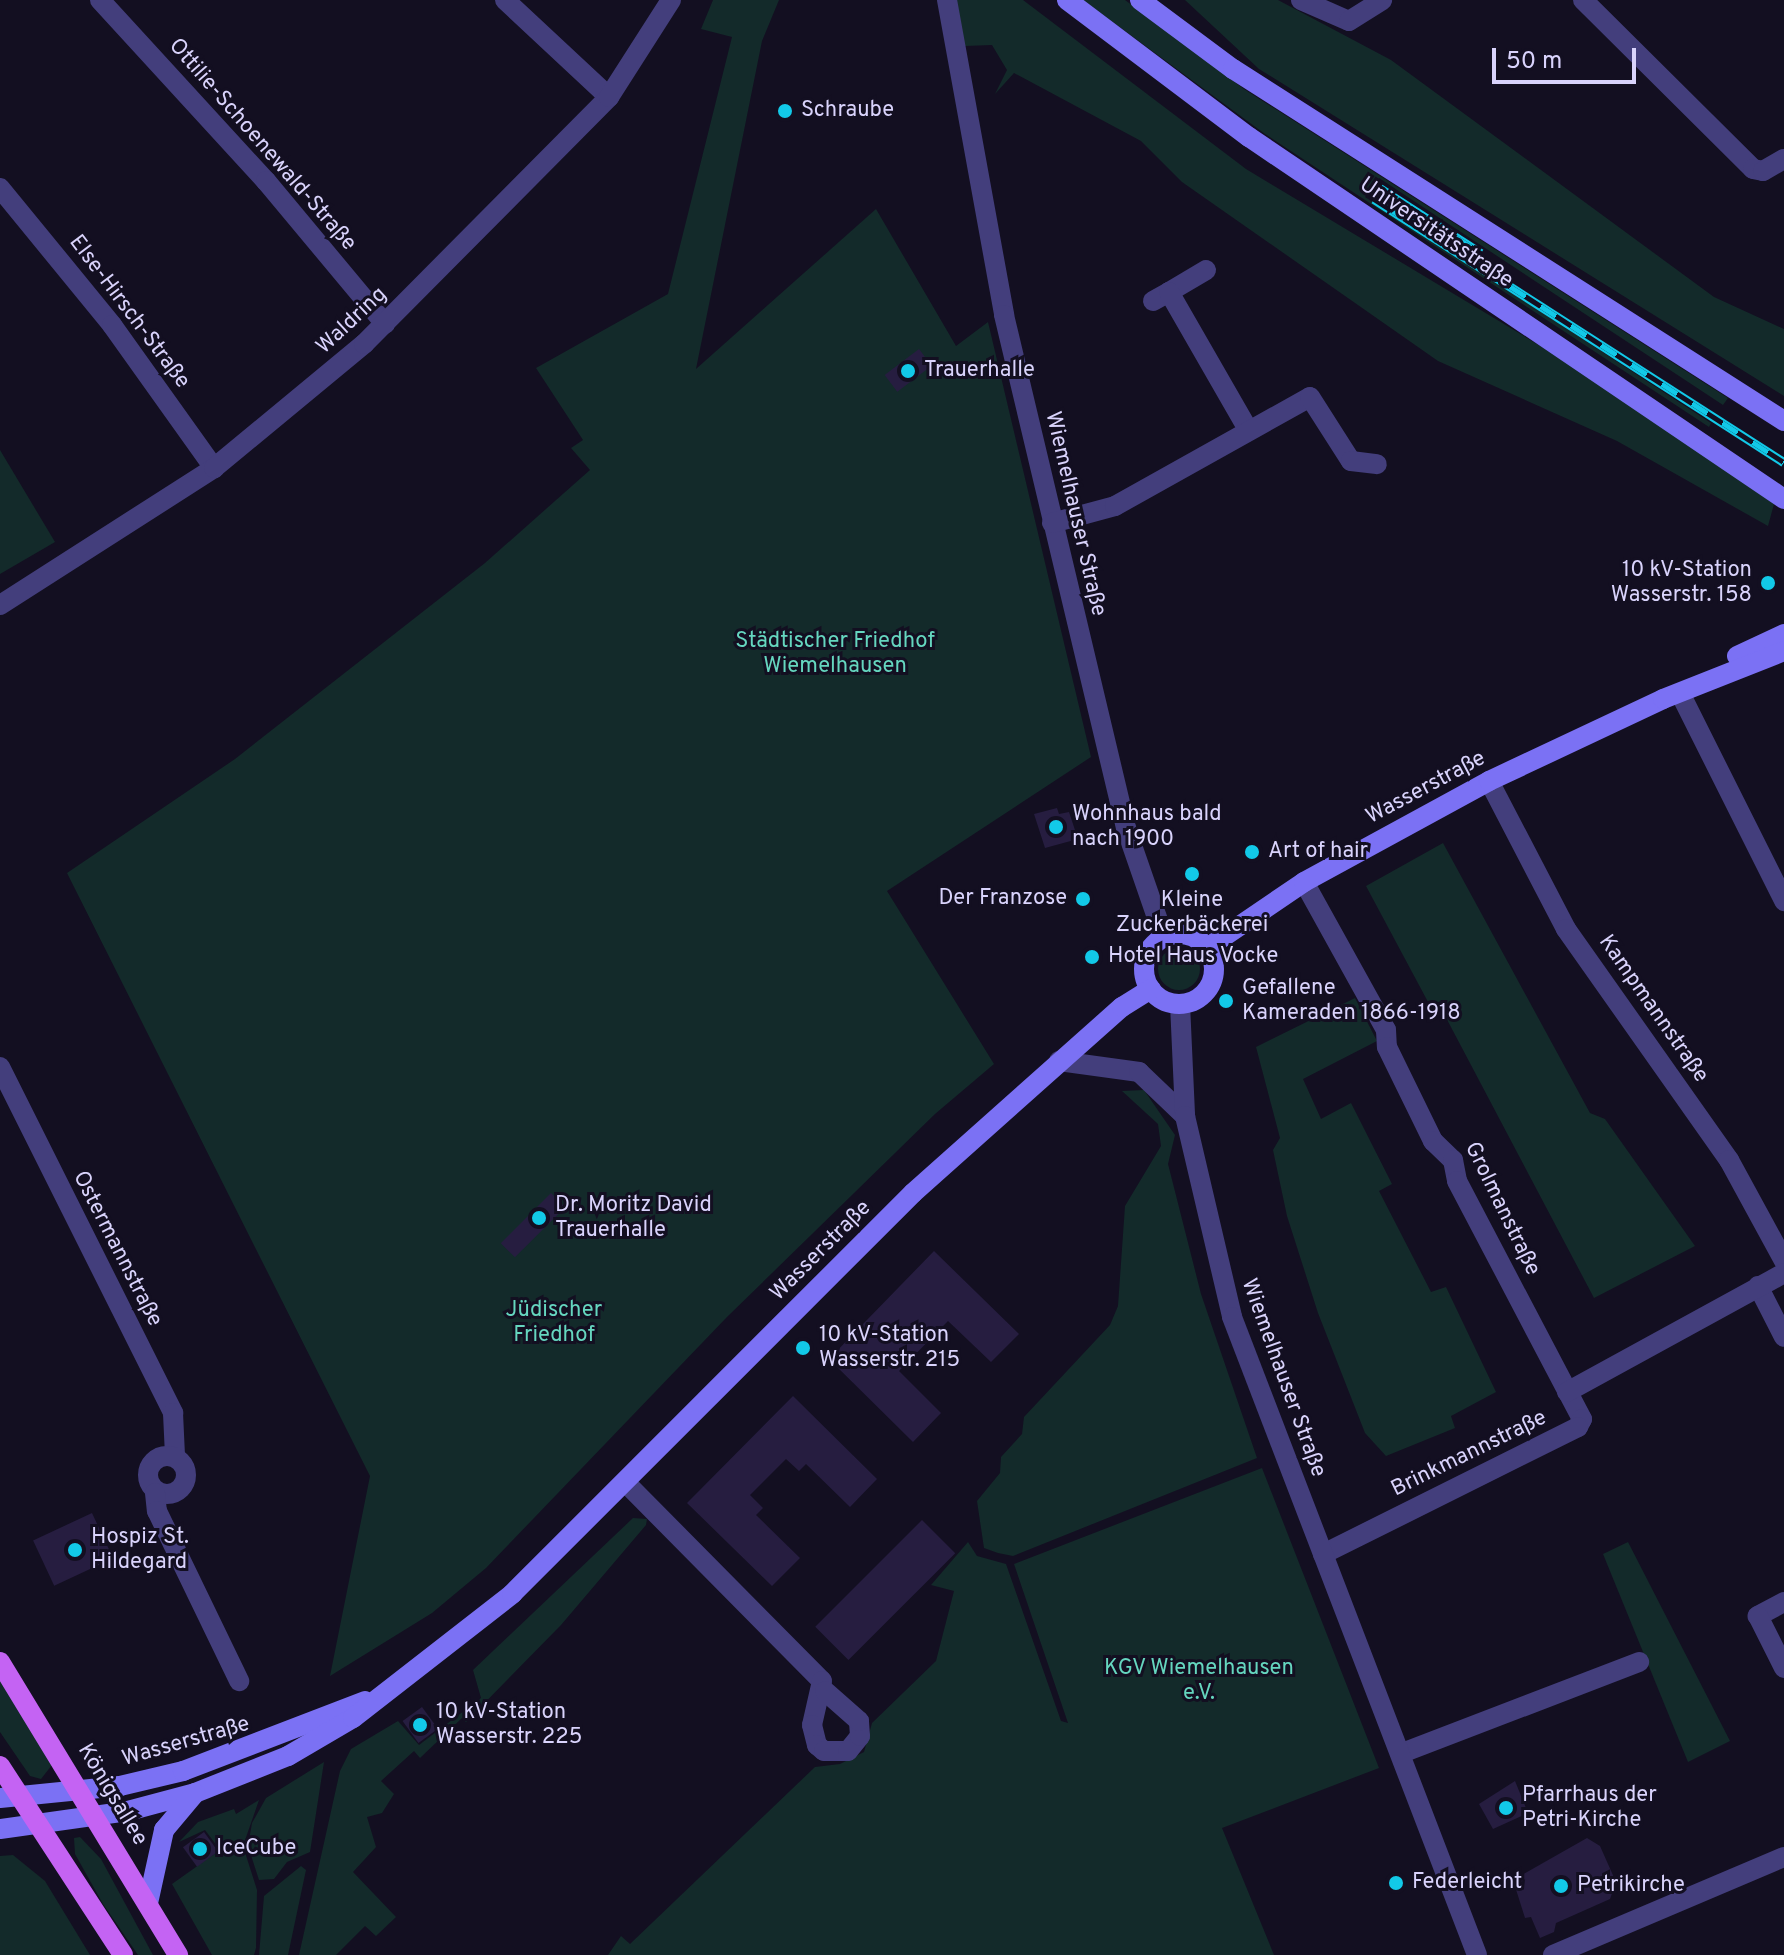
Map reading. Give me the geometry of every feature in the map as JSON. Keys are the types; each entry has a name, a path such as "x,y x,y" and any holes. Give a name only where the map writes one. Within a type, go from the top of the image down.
{"main road":[{"name":"Universitätsstraße","path":"1067,0 1238,129 1784,499"},
{"name":"Universitätsstraße","path":"1140,0 1233,69 1784,421"},
{"name":"Wasserstraße","path":"1710,680 1735,657 1784,634"},
{"name":"Wasserstraße","path":"1207,948 1304,882 1489,781 1680,693 1784,651"},
{"path":"1187,935 1207,948 1211,984 1192,1002 1180,1004 1151,989 1147,955 1164,938 1187,935"},
{"name":"Wasserstraße","path":"0,1829 98,1817 195,1793 288,1756 470,1631 627,1484 913,1193 1059,1061 1151,989"},
{"name":"Königsallee","path":"0,1662 98,1817 178,1955"},
{"name":"Wasserstraße","path":"9,1797 82,1791 234,1755 377,1697"},
{"path":"0,1766 9,1797 36,1825 123,1955"},
{"name":"Wasserstraße","path":"148,1903 164,1830 195,1793"}],"street":[{"name":"Ottilie-Schoenewald-Straße","path":"100,0 266,181 385,324"},
{"path":"505,0 609,97"},
{"name":"Waldring","path":"0,605 214,468 385,324 609,97 671,0"},
{"name":"Wiemelhauser Straße","path":"947,0 1004,315 1052,523 1139,878 1164,938"},
{"path":"1301,0 1349,21 1382,0"},
{"path":"1583,0 1753,169 1763,171 1784,159"},
{"name":"Else-Hirsch-Straße","path":"0,188 112,325 214,468"},
{"path":"1206,270 1161,296 1249,431"},
{"path":"1052,523 1115,506 1310,397 1351,461 1377,464"},
{"path":"1680,693 1784,901"},
{"name":"Kampmannstraße","path":"1489,781 1566,929 1729,1160 1784,1261"},
{"name":"Grolmanstraße","path":"1304,882 1386,1030 1387,1047 1433,1141 1453,1160 1457,1181 1567,1392"},
{"name":"Wiemelhauser Straße","path":"1180,1004 1185,1116 1232,1317 1477,1955"},
{"path":"1059,1061 1139,1072 1185,1116"},
{"name":"Ostermannstraße","path":"0,1067 173,1413 175,1456 146,1472 155,1493 157,1511 239,1681"},
{"path":"1784,1273 1758,1286 1784,1337"},
{"name":"Brinkmannstraße","path":"1323,1554 1578,1427 1582,1419 1567,1392 1758,1286"},
{"path":"627,1484 825,1691"},
{"path":"1784,1602 1758,1616 1784,1668"},
{"path":"1402,1753 1639,1662"},
{"path":"1553,1955 1784,1857"}],"green space":[{"path":"713,0 779,0 762,41 696,369 876,209 956,346 988,322 1091,757 887,891 994,1064 935,1114 727,1317 486,1568 432,1613 330,1676 370,1476 67,873 235,759 485,563 590,470 571,448 583,440 536,368 668,294 732,37 701,29"},
{"path":"954,0 1023,0 1246,169 1572,365 1774,504 1768,526 1617,441 1438,361 1182,182 1141,141 1014,73 995,94 1007,70 992,45 965,46"},
{"path":"1083,0 1125,0 1244,89 1728,398 1723,405 1379,178 1365,197 1711,423 1709,427 1265,134"},
{"path":"1185,0 1278,0 1391,60 1714,297 1784,329 1784,396 1259,69"},
{"path":"0,450 55,542 0,574"},
{"path":"1443,843 1590,1113 1605,1119 1695,1246 1594,1298 1443,1012 1435,1015 1366,886"},
{"path":"1179,948 1194,954 1200,969 1194,984 1179,990 1164,984 1158,969 1164,954"},
{"path":"1355,998 1377,1041 1303,1079 1321,1119 1351,1103 1392,1184 1379,1191 1431,1292 1446,1287 1496,1392 1451,1416 1455,1428 1386,1456 1365,1433 1318,1313 1287,1216 1273,1150 1280,1138 1256,1047"},
{"path":"1144,1090 1175,1135 1168,1164 1201,1294 1257,1458 1013,1556 998,1553 984,1548 977,1501 1000,1473 1001,1457 1022,1434 1024,1417 1110,1325 1118,1306 1125,1206 1161,1146 1158,1124 1122,1091"},
{"name":"KGV Wiemelhausen e.V.","path":"1262,1468 1379,1768 1222,1828 1274,1955 608,1955 621,1936 630,1944 815,1767 840,1764 864,1752 872,1723 936,1661 954,1591 931,1585 968,1542 977,1556 1006,1564 1061,1721 1068,1723 1014,1564"},
{"path":"633,1518 647,1519 646,1525 561,1625 466,1722 462,1718 420,1758 414,1751 381,1781 394,1794 382,1813 367,1817 376,1847 353,1872 396,1917 376,1936 365,1926 336,1955 299,1955 340,1771 351,1749 398,1721 419,1745 481,1698 473,1670"},
{"path":"1628,1542 1730,1741 1688,1762 1603,1554"},
{"path":"0,1678 52,1765 41,1779 30,1776 0,1732"},
{"path":"324,1762 310,1852 287,1862 274,1879 259,1880 248,1846 252,1823 266,1798"},
{"path":"259,1800 243,1846 257,1890 254,1955 212,1955 172,1884 220,1850 205,1830 179,1842 198,1822 234,1809 236,1814"},
{"path":"80,1837 101,1859 153,1955 138,1955 103,1904 75,1854 74,1838"},
{"path":"13,1855 45,1881 90,1955 0,1955 0,1856"},
{"path":"301,1866 306,1870 288,1955 259,1955 264,1896"}],"building":[{"name":"Trauerhalle","path":"919,349 932,366 897,392 885,375"},
{"name":"Wohnhaus bald nach 1900","path":"1057,808 1059,814 1069,812 1078,839 1045,848 1034,814"},
{"name":"Dr. Moritz David Trauerhalle","path":"551,1193 565,1207 515,1257 501,1243"},
{"path":"934,1251 1019,1334 991,1362 948,1321 899,1371 941,1413 913,1442 829,1359"},
{"path":"793,1396 877,1479 850,1507 806,1464 799,1471 786,1459 750,1495 763,1508 756,1515 800,1558 772,1586 687,1503"},
{"name":"Hospiz St. Hildegard","path":"92,1513 113,1558 54,1586 33,1540"},
{"path":"922,1520 955,1553 848,1660 815,1627"},
{"name":"10 kV-Station Wasserstr. 225","path":"422,1707 438,1729 418,1743 403,1721"},
{"name":"Pfarrhaus der Petri-Kirche","path":"1515,1781 1528,1813 1493,1829 1479,1804"},
{"name":"IceCube","path":"204,1832 218,1851 197,1867 183,1847"},
{"name":"Petrikirche","path":"1587,1838 1600,1846 1616,1882 1610,1899 1556,1923 1554,1932 1540,1938 1531,1917 1525,1918 1513,1880"}],"railway":[{"path":"1380,188 1481,253"},
{"path":"1374,199 1784,462"}],"place":[{"name":"Schraube","path":"785,111"},
{"name":"Trauerhalle","path":"908,371"},
{"name":"10 kV-Station Wasserstr. 158","path":"1768,583"},
{"name":"Wohnhaus bald nach 1900","path":"1056,827"},
{"name":"Art of hair","path":"1252,852"},
{"name":"Kleine Zuckerbäckerei","path":"1192,874"},
{"name":"Der Franzose","path":"1083,899"},
{"name":"Hotel Haus Vocke","path":"1092,957"},
{"name":"Gefallene Kameraden 1866-1918","path":"1226,1001"},
{"name":"Dr. Moritz David Trauerhalle","path":"539,1218"},
{"name":"10 kV-Station Wasserstr. 215","path":"803,1348"},
{"name":"Hospiz St. Hildegard","path":"75,1550"},
{"name":"10 kV-Station Wasserstr. 225","path":"420,1725"},
{"name":"Pfarrhaus der Petri-Kirche","path":"1506,1808"},
{"name":"IceCube","path":"200,1849"},
{"name":"Federleicht","path":"1396,1883"},
{"name":"Petrikirche","path":"1561,1886"}],"park label":[{"name":"Städtischer Friedhof Wiemelhausen","path":"835,654"},
{"name":"Jüdischer Friedhof","path":"554,1322"}]}
